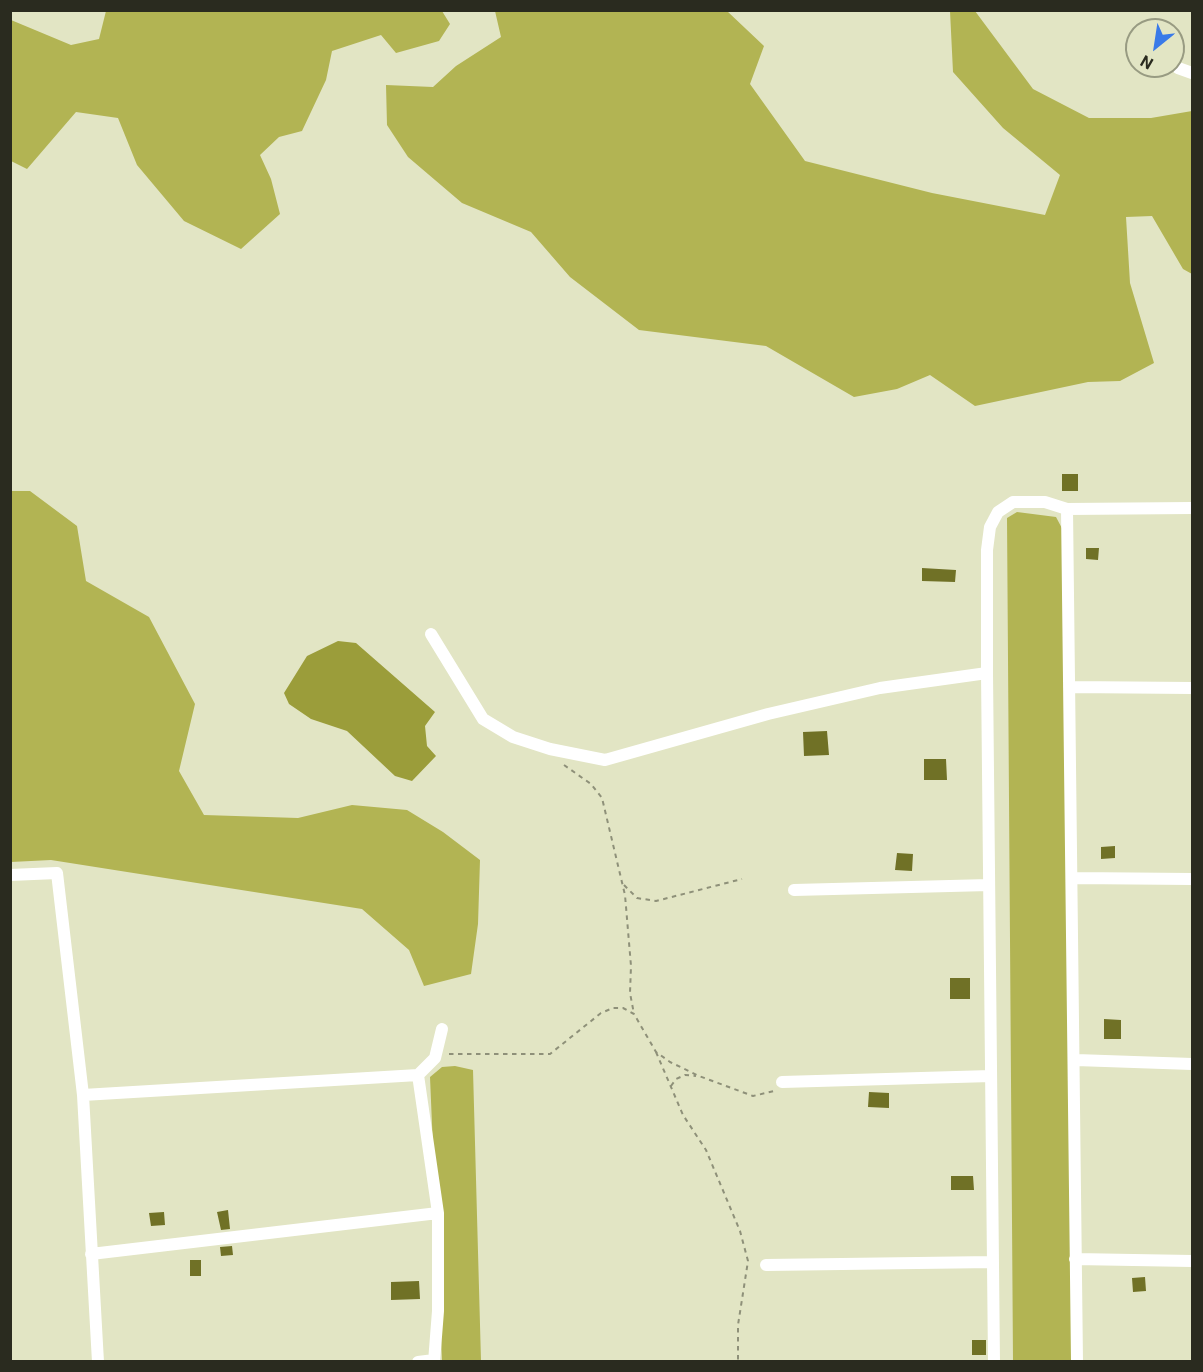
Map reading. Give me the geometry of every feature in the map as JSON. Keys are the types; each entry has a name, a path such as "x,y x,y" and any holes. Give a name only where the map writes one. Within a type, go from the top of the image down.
{"street":[{"path":"994,1362 987,673 987,550 990,527 998,512 1013,502 1045,502 1067,509 1192,508"},
{"path":"1067,509 1076,1060 1077,1362"},
{"path":"431,634 483,718 513,737 550,749 605,760 768,714 880,688 987,673"},
{"path":"1069,687 1192,688"},
{"path":"10,875 57,873 84,1095 98,1362"},
{"path":"1073,878 1192,879"},
{"path":"794,890 990,885"},
{"path":"84,1095 418,1075 435,1058 442,1029"},
{"path":"1076,1060 1192,1064"},
{"path":"418,1075 438,1213 438,1311 434,1361 418,1362"},
{"path":"782,1082 992,1076"},
{"path":"91,1254 438,1213"},
{"path":"1076,1259 1192,1261"},
{"path":"766,1265 993,1262"}],"path":[{"path":"550,749 572,773 591,784 602,798 622,883 631,966 630,993 634,1014 656,1052 683,1115 706,1150 740,1231 748,1261 738,1325 738,1362"},
{"path":"622,883 637,898 656,901 742,879"},
{"path":"435,1058 453,1053 550,1054 601,1013 613,1008 623,1008 634,1014"},
{"path":"656,1052 699,1076 753,1096 776,1090 782,1082"},
{"path":"670,1087 676,1079 685,1075 699,1076"}],"shaded area":[{"path":"106,11 442,11 450,24 439,41 396,53 381,35 332,51 326,80 302,131 279,137 260,155 271,179 280,214 241,249 184,221 137,165 118,118 76,112 27,169 11,161 11,20 71,45 99,39"},
{"path":"495,11 727,11 764,46 750,84 805,161 932,193 1045,215 1060,175 1003,128 953,72 950,11 975,11 1033,89 1089,118 1151,118 1192,111 1192,274 1183,269 1152,216 1126,217 1130,283 1154,363 1120,381 1088,382 975,406 930,375 897,389 854,397 766,346 639,330 570,277 531,232 462,203 408,157 387,125 386,85 433,87 456,66 501,37"},
{"path":"11,491 30,491 77,526 86,581 149,617 195,704 179,771 204,815 298,818 352,805 407,810 443,832 480,860 478,924 471,974 424,986 409,950 362,909 51,860 11,862"},
{"path":"1017,512 1056,517 1065,534 1073,1361 1013,1361 1007,518"},
{"path":"338,641 356,643 435,712 425,726 427,746 436,756 412,781 395,776 347,731 311,719 289,704 284,693 307,656"},
{"path":"455,1066 473,1070 481,1361 442,1361 430,1077 442,1067"}],"building":[{"path":"1062,474 1078,474 1078,491 1062,491"},
{"path":"1086,548 1099,548 1098,560 1086,559"},
{"path":"922,568 956,570 955,582 922,581"},
{"path":"827,731 829,755 804,756 803,732"},
{"path":"924,759 946,759 947,780 924,780"},
{"path":"1115,846 1115,858 1101,859 1101,847"},
{"path":"897,853 913,854 912,871 895,870"},
{"path":"950,978 970,978 970,999 950,999"},
{"path":"1104,1019 1121,1020 1121,1039 1104,1039"},
{"path":"869,1092 889,1093 889,1108 868,1107"},
{"path":"951,1176 973,1176 974,1190 951,1190"},
{"path":"228,1210 230,1229 221,1230 217,1212"},
{"path":"164,1212 165,1225 151,1226 149,1213"},
{"path":"232,1246 233,1255 221,1256 220,1247"},
{"path":"190,1260 201,1260 201,1276 190,1276"},
{"path":"1145,1277 1146,1291 1133,1292 1132,1278"},
{"path":"419,1281 420,1299 391,1300 391,1282"},
{"path":"972,1340 986,1340 986,1355 972,1355"}]}
